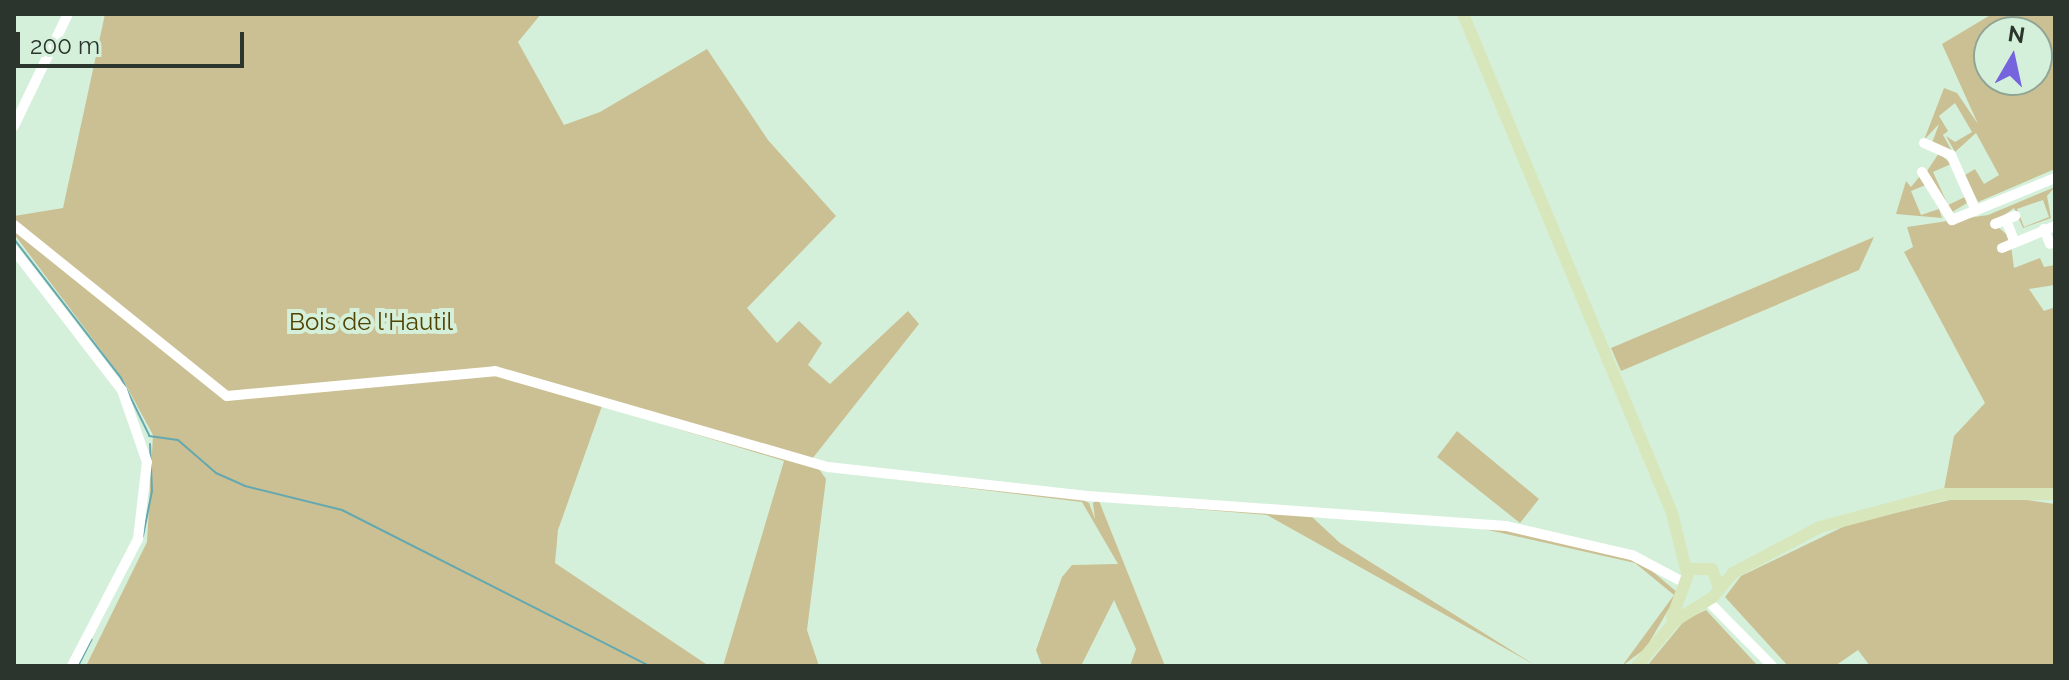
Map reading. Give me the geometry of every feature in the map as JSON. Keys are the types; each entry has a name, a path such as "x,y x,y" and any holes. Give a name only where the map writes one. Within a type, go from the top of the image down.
{"main road":[{"path":"1463,14 1680,534 1685,582"},
{"path":"1654,644 1752,560 1820,527 1901,502 1981,491 2055,494"},
{"path":"1680,534 1708,568 1712,595"},
{"path":"1637,666 1654,644 1685,582 1708,568 1752,560"},
{"path":"1685,582 1712,595"}],"street":[{"path":"14,126 68,14"},
{"path":"1924,143 1951,154 1976,211"},
{"path":"1922,172 1951,220 2055,178"},
{"path":"2006,220 2014,241"},
{"path":"14,225 227,396 495,371 828,467 908,478 1506,526 1632,555 1685,582"},
{"path":"2002,248 2050,228 2050,244"},
{"path":"14,250 122,390 147,462 138,539 72,666"},
{"path":"1712,595 1772,666"}],"green space":[{"name":"Bois de l'Hautil","path":"105,14 541,14 518,42 564,125 600,112 707,49 768,140 836,216 747,308 777,343 799,321 822,343 808,365 830,384 908,311 919,324 812,459 826,479 807,630 819,666 723,666 784,461 602,406 558,530 555,563 709,666 86,666 147,542 153,435 122,378 14,234 14,216 63,208"},
{"path":"2055,14 2055,169 1978,202 1965,175 1975,169 1984,184 1999,175 1976,133 1955,152 1946,136 1955,142 1972,132 1955,103 1939,116 1948,131 1943,135 1952,151 1932,143 1939,124 1924,140 1944,88 1957,93 1978,124 1942,44 1973,25 1973,96 2053,96 2053,16 1989,16"},
{"path":"1939,153 1951,164 1933,172 1948,205 1965,197 1967,203 1949,214 1927,171"},
{"path":"1920,176 1928,184 1911,191 1921,215 1939,209 1942,218 1896,214 1906,181 1911,187"},
{"path":"2055,187 2047,196 2051,218 2023,228 2014,208 1993,223 2010,237 2014,268 2040,258 2044,267 2055,265 2055,285 2029,289 2044,311 2055,307 2055,489 1944,489 1954,436 1985,403 1904,252 1913,247 1907,227 1988,215","holes":["2043,200 2049,217 2024,227 2017,209"]},
{"path":"1874,237 1859,270 1621,371 1611,348"},
{"path":"1457,431 1539,499 1520,523 1437,457"},
{"path":"829,471 1079,498 1089,503 1095,519 1093,503 1097,500 1486,526 1638,559 1678,593 1646,648 1622,666 1674,595 1635,563 1466,525 1312,517 1340,543 1533,664 1267,515 1099,501 1165,666 1130,666 1136,649 1114,600 1081,666 1042,666 1036,650 1062,577 1072,565 1118,564 1082,502"},
{"path":"2012,498 2055,504 2055,666 1870,666 1858,650 1835,666 1788,666 1725,597 1741,576 1851,523 1950,500"},
{"path":"1706,610 1758,666 1647,666 1685,620"}],"waterway":[{"path":"14,239 121,378 149,435"},
{"path":"149,436 178,440 216,473 245,486 342,510 649,666"},
{"path":"143,536 152,491 150,444"},
{"path":"78,666 92,639"}]}
